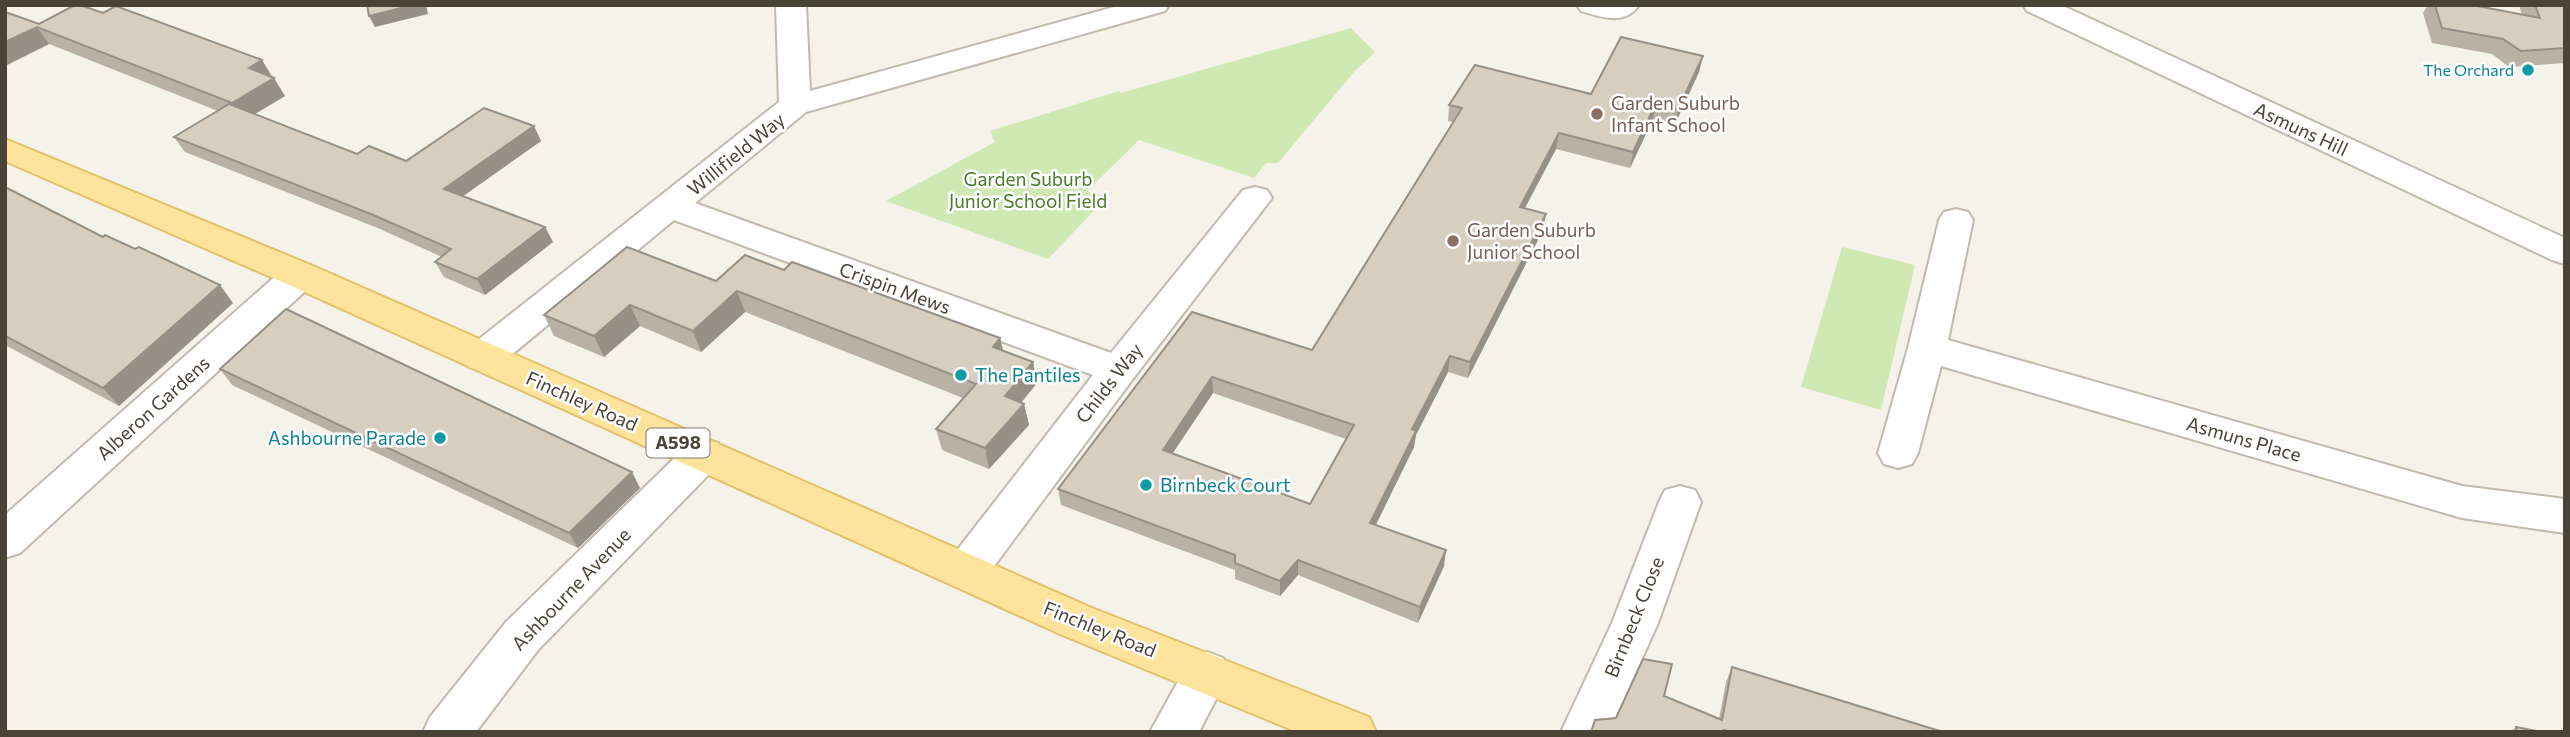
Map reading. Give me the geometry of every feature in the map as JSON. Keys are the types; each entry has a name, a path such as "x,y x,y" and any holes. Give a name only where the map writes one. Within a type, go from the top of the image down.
{"main road":[{"name":"Finchley Road","path":"8,153 300,275 1076,621 1352,732"}],"street":[{"path":"791,5 795,106"},
{"name":"Willifield Way","path":"483,357 795,106 1155,5"},
{"path":"1591,5 1612,11 1625,5"},
{"name":"Asmuns Hill","path":"2037,5 2565,252"},
{"name":"Childs Way","path":"966,571 1118,370 1255,198"},
{"name":"Crispin Mews","path":"671,206 1118,370"},
{"path":"1898,453 1927,348 1956,220"},
{"name":"Alberon Gardens","path":"5,541 300,275"},
{"name":"Asmuns Place","path":"1927,348 2462,502 2565,516"},
{"name":"Ashbourne Avenue","path":"447,732 522,636 704,454"},
{"name":"Birnbeck Close","path":"1585,732 1635,623 1680,502"},
{"path":"1174,732 1207,672"}],"green space":[{"name":"Garden Suburb Junior School Field","path":"1351,28 1375,52 1354,72 1278,163 1266,163 1254,178 1139,140 1087,191 1107,197 1048,259 886,201 995,142 990,131 1119,91 1121,93"},
{"path":"1842,247 1915,265 1881,410 1801,387"}],"building":[{"path":"75,5 103,13 116,6 262,60 249,68 274,78 232,103 37,27 5,42 5,12 39,24"},
{"path":"367,5 413,5 369,16"},
{"path":"2435,5 2472,5 2540,18 2535,5 2565,5 2565,48 2521,51 2503,39 2442,28"},
{"path":"1621,37 1703,56 1678,109 1656,103 1633,152 1559,133 1520,207 1546,214 1470,362 1450,356 1412,429 1416,431 1370,523 1446,550 1420,607 1298,560 1280,581 1235,563 1235,555 1058,489 1192,312 1312,350 1462,108 1449,105 1475,65 1591,94","holes":["1212,377 1354,425 1310,504 1163,450"]},
{"path":"229,104 357,154 369,146 406,161 484,108 534,126 444,189 545,227 477,279 435,262 451,249 371,214 174,137"},
{"path":"5,187 103,237 105,235 135,249 139,247 220,285 103,388 5,336"},
{"path":"627,247 716,281 745,255 784,270 792,262 1000,338 993,347 1033,362 1005,396 1024,404 985,448 936,429 976,384 737,291 693,331 630,305 594,336 544,315"},
{"name":"Ashbourne Parade","path":"286,309 632,472 569,533 220,369"},
{"path":"1643,659 1672,664 1664,696 1722,720 1732,667 1943,732 1591,732 1595,720 1616,718"},
{"path":"2516,727 2542,732 2517,732"}],"place":[{"name":"The Orchard","path":"2528,70"},
{"name":"Garden Suburb Infant School","path":"1597,114"},
{"name":"Garden Suburb Junior School","path":"1453,241"},
{"name":"The Pantiles","path":"961,375"},
{"name":"Ashbourne Parade","path":"440,438"},
{"name":"Birnbeck Court","path":"1146,485"}]}
